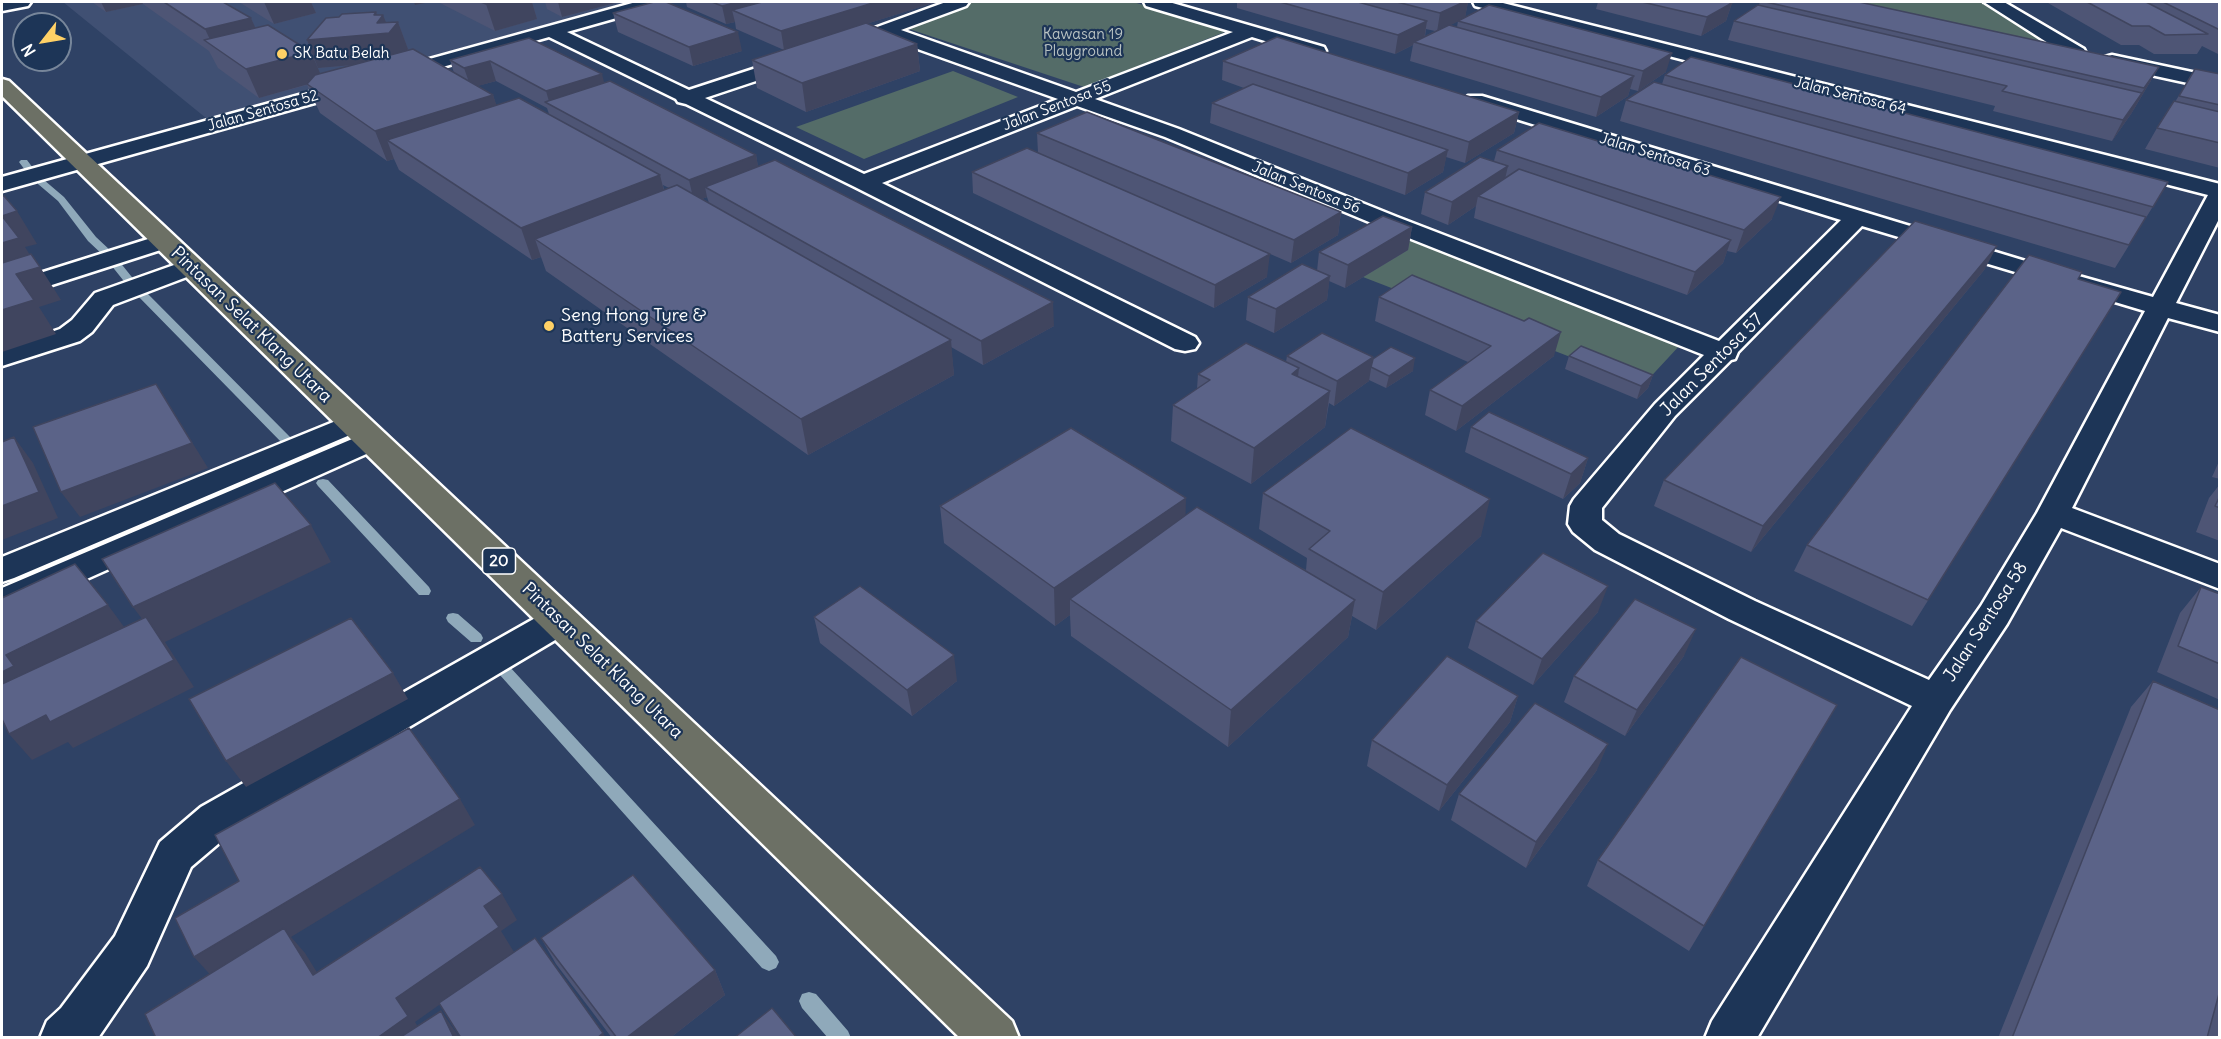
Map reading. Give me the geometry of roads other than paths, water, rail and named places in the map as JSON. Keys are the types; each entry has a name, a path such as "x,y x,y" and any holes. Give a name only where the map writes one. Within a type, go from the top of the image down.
{"highway":[{"name":"Pintasan Selat Klang Utara","path":"2,85 995,1038"}],"street":[{"path":"2,6 22,2"},
{"name":"Jalan Sentosa 52","path":"2,184 653,2"},
{"path":"863,38 960,2"},
{"path":"1152,2 1331,56"},
{"name":"Jalan Sentosa 64","path":"1480,2 2220,192"},
{"path":"1993,2 2077,53"},
{"path":"549,30 685,98 863,182 1185,343"},
{"name":"Jalan Sentosa 55","path":"863,182 1251,30"},
{"name":"Jalan Sentosa 56","path":"885,31 1172,133 1389,222 1725,353"},
{"path":"2023,42 2220,84"},
{"path":"685,98 819,54"},
{"name":"Jalan Sentosa 63","path":"1456,95 2220,324"},
{"name":"Jalan Sentosa 58","path":"1730,1038 1936,700 1994,615 2053,513 2220,192"},
{"name":"Jalan Sentosa 57","path":"1858,217 1725,353 1665,410 1586,506 1585,524 1607,542 1742,610 1936,700"},
{"path":"2,293 164,241"},
{"path":"2,358 70,334 82,326 104,299 191,267"},
{"path":"2,570 362,431"},
{"path":"2,602 362,431"},
{"path":"2053,513 2220,577"},
{"path":"64,1038 78,1025 131,951 175,855 208,827 559,621"}],"waterway":[{"path":"24,162 31,172"},
{"path":"41,182 61,199 92,239 108,254"},
{"path":"115,263 131,283"},
{"path":"139,291 288,442"},
{"path":"323,483 424,591"},
{"path":"453,618 476,638"},
{"path":"504,670 769,962"},
{"path":"809,1001 841,1038"}],"place":[{"name":"SK Batu Belah","path":"282,54"},
{"name":"Seng Hong Tyre & Battery Services","path":"549,326"}],"park label":[{"name":"Kawasan 19 Playground","path":"1083,44"}]}
